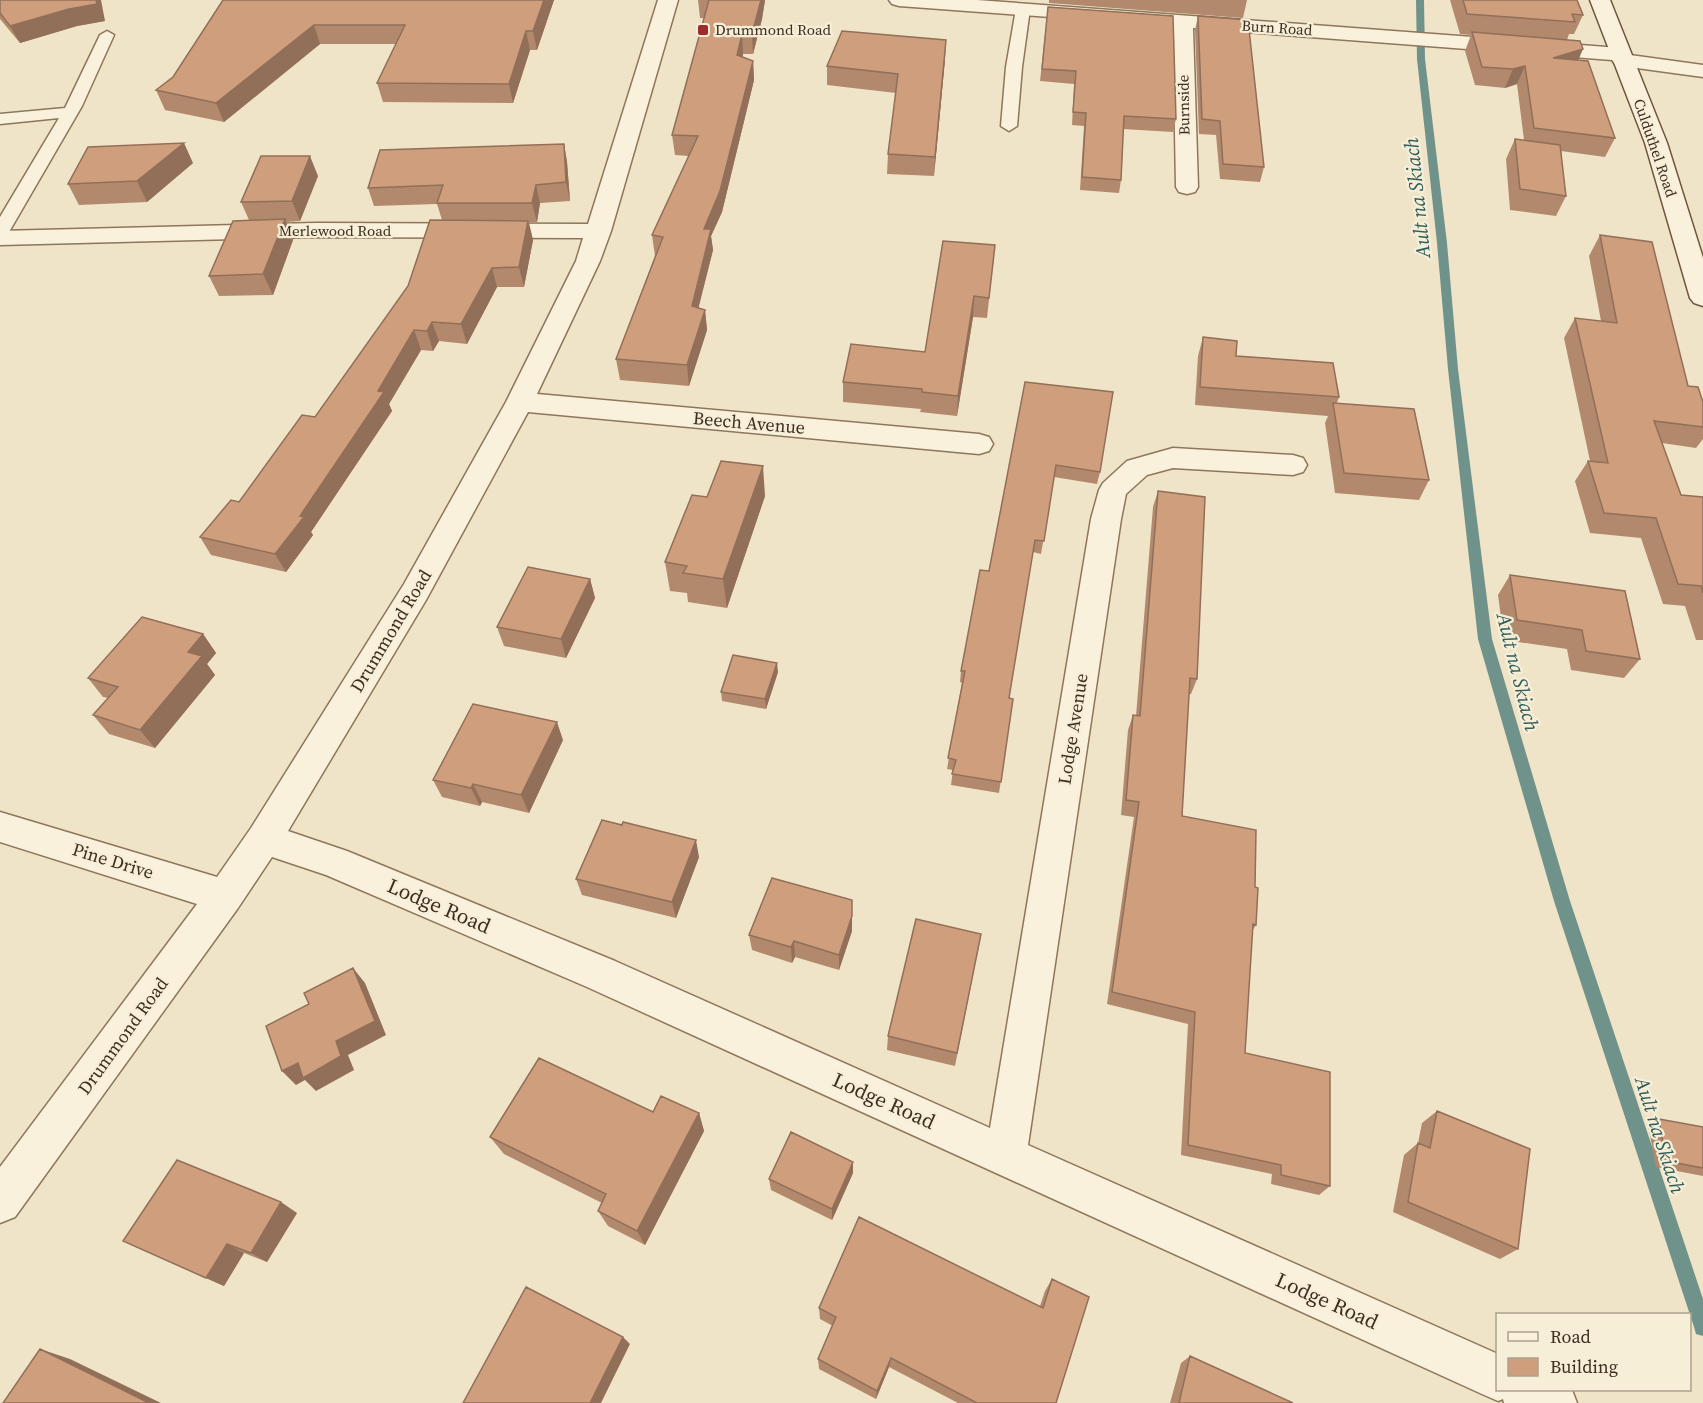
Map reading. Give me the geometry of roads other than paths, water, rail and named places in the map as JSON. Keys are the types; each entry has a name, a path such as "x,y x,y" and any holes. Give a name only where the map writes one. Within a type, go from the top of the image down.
{"street":[{"name":"Drummond Road","path":"0,1202 264,840 415,592 520,402 573,293 598,231 668,0"},
{"name":"Burn Road","path":"899,0 1023,9 1091,7 1183,22 1568,50 1703,71"},
{"name":"Culduthel Road","path":"1600,0 1656,143 1703,298"},
{"name":"Burnside","path":"1183,22 1187,187"},
{"name":"Merlewood Road","path":"0,238 316,230 598,231"},
{"name":"Beech Avenue","path":"520,402 979,444"},
{"name":"Lodge Avenue","path":"1006,1156 1106,519 1113,490 1137,468 1173,458 1273,472"},
{"name":"Pine Drive","path":"0,827 225,896"},
{"name":"Lodge Road","path":"264,840 334,862 601,974 1496,1378"}],"lane":[{"path":"1009,126 1014,67 1023,9"},
{"path":"0,232 70,112 107,35"},
{"path":"0,119 70,112"}],"waterway":[{"name":"Ault na Skiach","path":"1420,0 1421,59 1442,243 1453,369 1485,639 1562,901 1703,1327"}],"place":[{"name":"Drummond Road","path":"703,30"}]}
